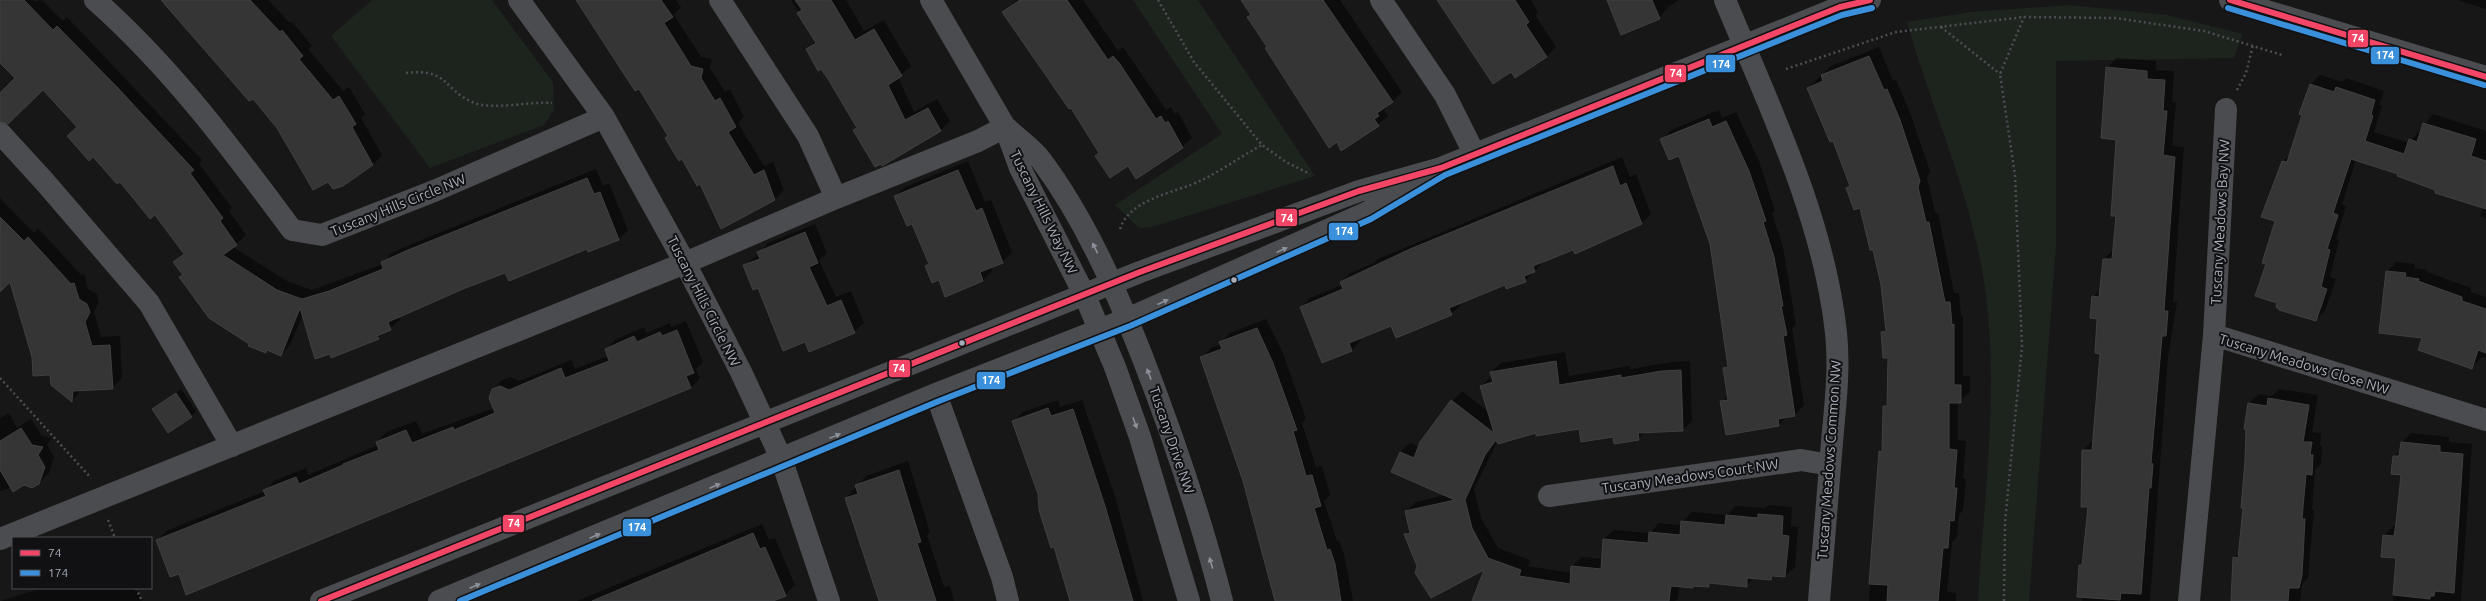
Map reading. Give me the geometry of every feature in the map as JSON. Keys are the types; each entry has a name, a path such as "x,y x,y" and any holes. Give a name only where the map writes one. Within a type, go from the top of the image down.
{"street":[{"name":"Tuscany Hills Circle NW","path":"95,0 131,32 227,143 292,230 322,236 434,191 604,117"},
{"name":"Tuscany Hills Circle NW","path":"519,0 604,117 685,263 781,458 829,601"},
{"path":"720,0 808,136 836,198"},
{"name":"Tuscany Hills Way NW","path":"931,0 1006,127 1020,168 1085,296"},
{"path":"1381,0 1445,95 1474,155"},
{"name":"Tuscany Meadows Common NW","path":"1725,0 1771,108 1813,224 1829,289 1836,334 1837,388 1819,601"},
{"path":"321,601 1085,296 1112,283 1359,190 1441,168 1840,7 1870,0"},
{"path":"2230,0 2268,5 2486,77"},
{"name":"Tuscany Meadows Bay NW","path":"2214,335 2226,109"},
{"path":"0,539 685,263 836,198 978,141 1006,127"},
{"name":"Tuscany Hills Way NW","path":"1006,127 1040,159 1084,227 1112,283"},
{"path":"0,133 44,181 149,303 232,446"},
{"path":"439,601 936,394 1099,329 1128,319 1368,212 1441,168"},
{"name":"Tuscany Drive NW","path":"1112,283 1128,319 1171,433 1196,509 1222,601"},
{"name":"Tuscany Drive NW","path":"1085,296 1140,437 1189,601"},
{"name":"Tuscany Meadows Close NW","path":"2189,601 2214,335 2486,420"},
{"path":"936,394 1002,577 1008,601"},
{"name":"Tuscany Meadows Court NW","path":"1549,496 1801,460 1830,465"}],"path":[{"path":"1158,0 1194,62 1262,144 1286,162 1310,174"},
{"path":"2004,601 2005,522 2022,346 2015,176 2000,74 2024,17"},
{"path":"1786,69 1896,32 2024,17 2115,18 2204,31 2282,55"},
{"path":"1941,27 2000,74"},
{"path":"2226,109 2246,73 2253,45"},
{"path":"406,73 428,72 440,76 473,102 492,106 519,103 552,103"},
{"path":"1120,229 1124,218 1139,206 1201,181 1262,144"},
{"path":"0,378 90,475 115,537"},
{"path":"136,589 142,601"}],"shaded area":[{"path":"372,0 492,0 553,82 554,110 544,125 430,168 331,36"},
{"path":"1133,0 1198,0 1315,176 1152,227 1139,228 1115,205 1222,134"},
{"path":"2069,5 2167,15 2243,34 2234,58 2056,61 2056,246 2029,601 1978,601 1990,432 1990,347 1987,306 1981,264 1966,202 1907,22 1971,12"}],"building":[{"path":"0,0 24,0 53,30 57,26 117,87 194,170 190,173 223,218 220,221 237,245 223,255 277,290 302,299 329,291 383,269 381,262 408,250 587,178 594,194 600,192 619,240 588,252 587,249 509,281 505,273 463,289 388,322 391,330 377,336 379,339 331,358 330,354 315,359 300,308 281,356 267,350 266,353 248,346 249,344 209,318 179,277 183,275 173,262 184,254 155,215 150,219 120,182 117,184 93,157 89,161 67,136 77,127 43,90 8,124 0,121 0,93 15,78 0,63"},
{"path":"161,0 250,0 280,32 282,30 303,56 299,59 333,100 339,96 356,124 352,127 373,165 343,186 333,189 328,182 313,190 277,128 253,99 249,101"},
{"path":"576,0 661,0 673,17 664,23 691,66 703,69 701,78 715,101 720,98 736,127 728,132 754,175 764,170 775,200 721,229 700,184 697,186 682,159 679,161 665,138 668,136 639,89 635,91"},
{"path":"795,0 831,0 855,40 874,29 902,76 888,85 905,120 928,108 941,131 882,166 881,164 875,167 853,130 857,128 828,79 821,69 818,71 806,49 816,43 797,13 802,10"},
{"path":"1020,0 1067,0 1108,60 1113,56 1120,64 1156,119 1161,116 1165,123 1168,121 1183,148 1136,179 1128,166 1110,178 1095,156 1099,153 1071,108 1069,109 1002,12"},
{"path":"1241,0 1323,0 1393,102 1377,113 1379,116 1374,119 1379,126 1341,151 1337,142 1329,148 1265,48 1267,47 1247,17 1251,15"},
{"path":"1437,0 1515,0 1529,22 1526,25 1547,57 1515,78 1511,72 1493,84"},
{"path":"1607,0 1652,0 1660,19 1621,35"},
{"path":"1869,56 1884,90 1887,89 1900,120 1920,181 1918,187 1926,222 1929,222 1945,302 1950,302 1952,325 1954,324 1954,385 1961,385 1961,403 1949,403 1949,449 1957,450 1954,488 1957,488 1954,521 1950,520 1948,548 1943,548 1938,601 1887,601 1888,585 1869,584 1879,451 1882,452 1883,406 1887,406 1888,358 1883,358 1881,332 1886,331 1881,285 1873,250 1870,250 1860,208 1854,210 1846,188 1850,186 1833,141 1830,142 1807,88 1823,81 1821,75"},
{"path":"2106,67 2147,71 2147,79 2165,80 2163,111 2167,111 2163,155 2175,157 2164,311 2168,311 2166,336 2162,336 2151,463 2153,464 2151,488 2149,488 2141,594 2121,593 2120,600 2077,597 2079,565 2082,565 2088,507 2081,507 2082,450 2092,450 2100,354 2095,353 2097,319 2090,318 2092,296 2099,297 2103,259 2112,259 2116,216 2111,216 2116,140 2101,138"},
{"path":"2310,84 2334,92 2336,87 2375,100 2371,114 2373,116 2365,141 2404,154 2409,139 2417,142 2423,123 2476,139 2471,156 2486,161 2486,209 2435,193 2435,190 2397,176 2398,174 2351,159 2333,213 2338,215 2327,249 2330,250 2321,287 2327,289 2316,321 2279,310 2276,307 2277,303 2255,296 2266,264 2262,263 2275,221 2261,217 2282,161 2287,162 2302,115 2299,114"},
{"path":"1709,119 1712,127 1726,121 1749,171 1766,221 1763,222 1774,257 1783,306 1781,306 1787,335 1783,336 1795,416 1778,419 1779,426 1726,435 1720,401 1728,400 1723,368 1728,367 1710,244 1679,156 1669,160 1660,139"},
{"path":"1613,166 1620,186 1626,183 1642,224 1575,254 1573,250 1533,266 1535,272 1524,276 1526,282 1506,289 1505,285 1449,308 1452,315 1396,338 1391,326 1349,343 1352,351 1322,363 1300,307 1343,289 1340,282 1410,249"},
{"path":"958,170 976,211 982,208 1003,263 980,272 983,281 945,297 939,280 932,283 925,266 929,264 912,224 907,226 894,196"},
{"path":"0,217 24,241 28,237 71,284 74,283 79,299 87,304 90,312 85,322 92,346 110,345 113,389 73,391 72,402 51,385 50,375 33,376 32,357 10,282 0,292"},
{"path":"805,232 818,263 809,267 827,306 841,300 855,333 809,352 805,342 783,351 758,288 753,290 743,265 760,259 757,252"},
{"path":"2386,271 2406,273 2405,277 2419,279 2418,281 2462,297 2462,301 2486,309 2486,353 2478,350 2472,369 2418,350 2422,338 2379,333"},
{"path":"1257,328 1273,363 1297,430 1293,431 1306,476 1312,475 1321,506 1314,508 1327,550 1330,549 1335,564 1341,601 1275,601 1243,481 1200,357 1222,349 1219,342"},
{"path":"677,330 694,373 686,376 691,388 186,595 179,574 170,577 156,540 266,496 263,490 296,477 299,484 379,450 376,442 406,430 412,443 453,427 454,430 495,413 489,398 492,389 500,386 509,390 561,368 565,378 609,361 605,349 634,336 637,342 660,332 662,336"},
{"path":"1556,361 1559,385 1621,375 1621,378 1662,371 1681,370 1683,431 1638,433 1639,440 1614,444 1613,437 1581,442 1579,429 1536,436 1536,433 1498,444 1496,440 1485,455 1465,500 1472,528 1488,558 1521,570 1519,576 1570,584 1571,566 1601,569 1603,539 1648,543 1649,532 1680,535 1681,521 1725,525 1726,515 1758,518 1758,514 1783,516 1782,535 1789,536 1785,577 1772,576 1771,580 1747,578 1747,587 1709,583 1709,587 1693,586 1693,588 1671,586 1669,601 1472,601 1484,570 1431,598 1415,573 1417,566 1404,534 1410,533 1405,511 1455,500 1391,472 1400,452 1414,458 1420,442 1451,400 1494,433 1480,386 1493,382 1490,372"},
{"path":"176,393 192,417 168,433 152,409"},
{"path":"2268,398 2309,405 2303,442 2312,442 2310,455 2313,455 2312,475 2306,474 2302,519 2305,519 2302,575 2299,588 2289,588 2288,601 2231,601 2233,557 2238,558 2243,508 2241,508 2246,430 2244,429 2248,403 2267,406"},
{"path":"1048,408 1051,416 1073,409 1105,506 1133,601 1070,601 1054,547 1051,548 1039,510 1038,494 1012,421"},
{"path":"21,428 32,445 43,447 38,455 45,467 39,484 32,488 24,485 13,492 0,470 0,441"},
{"path":"2401,442 2440,446 2440,452 2463,454 2454,593 2435,591 2434,596 2430,596 2430,599 2393,595 2396,558 2381,557 2383,535 2394,536 2401,475 2391,474 2393,456 2399,456"},
{"path":"899,470 921,542 917,543 936,601 879,601 845,498 858,494 855,485"},
{"path":"753,533 760,549 765,547 786,596 773,601 592,601"}],"transit line":[{"name":"74","path":"321,601 1140,272 1359,191 1441,168 1840,7 1870,0"},
{"name":"74","path":"2230,0 2486,77"},
{"name":"174","path":"460,601 939,401 1130,326 1371,219 1445,175 1842,15 1872,8"},
{"name":"174","path":"2228,8 2484,85"}]}
